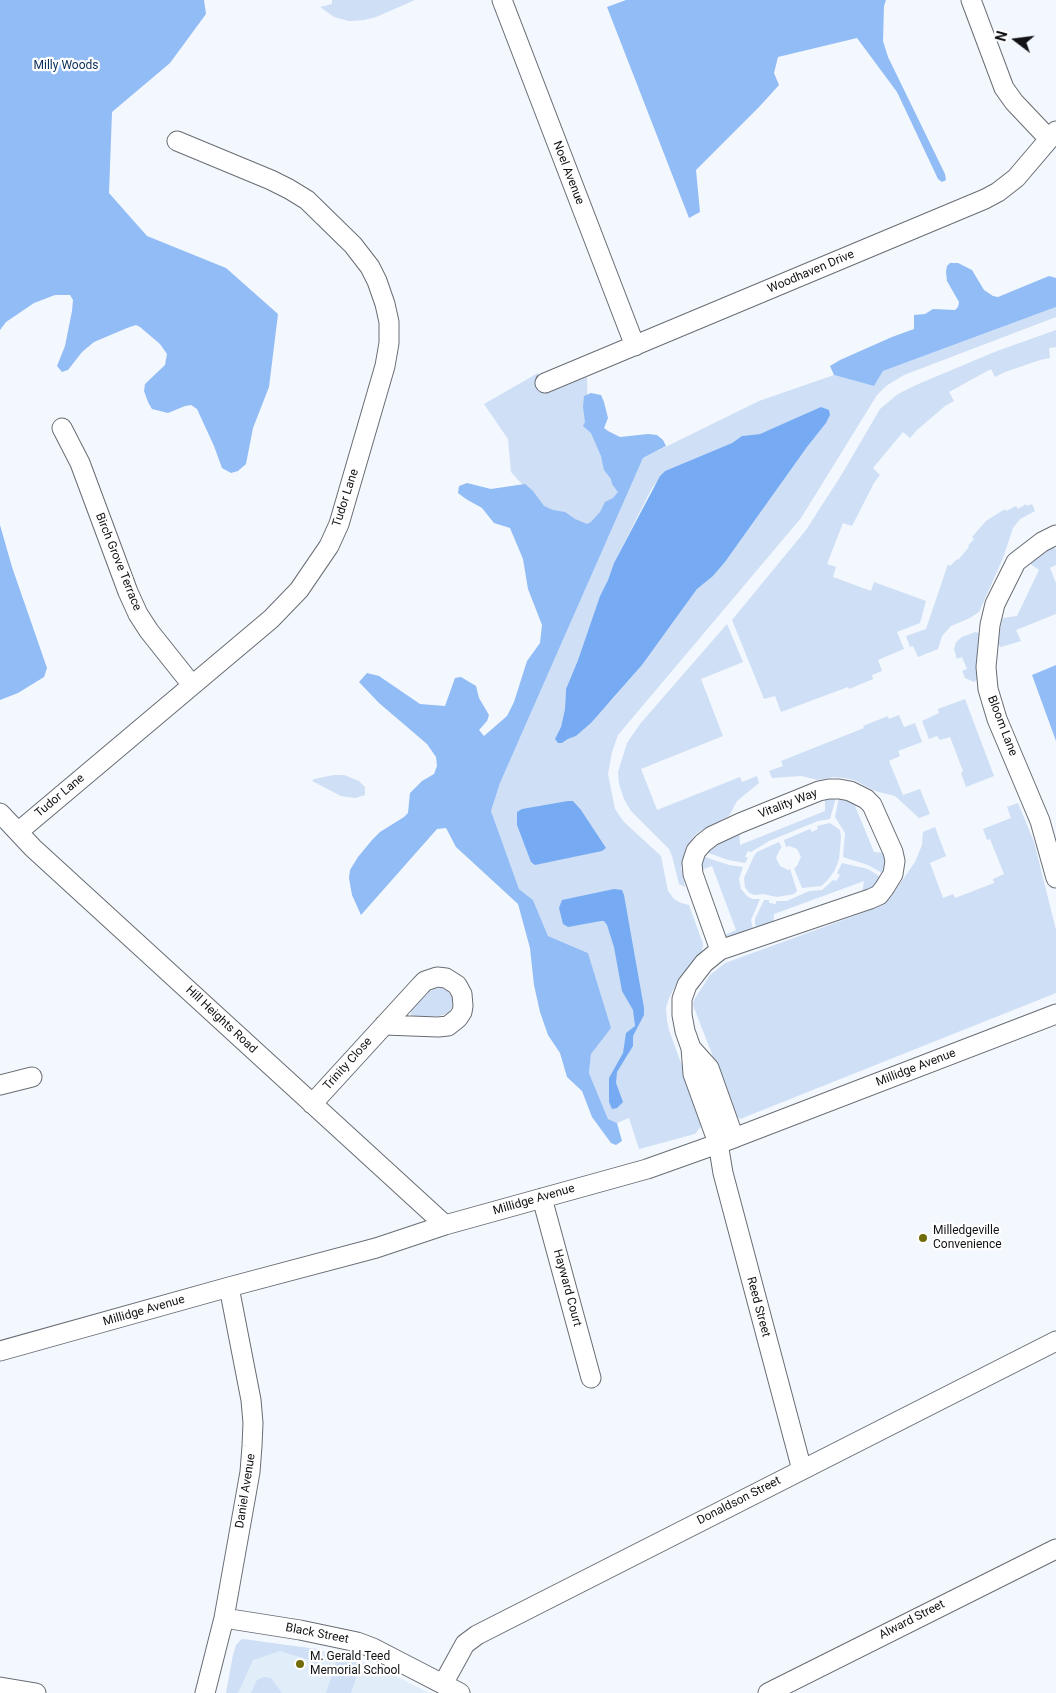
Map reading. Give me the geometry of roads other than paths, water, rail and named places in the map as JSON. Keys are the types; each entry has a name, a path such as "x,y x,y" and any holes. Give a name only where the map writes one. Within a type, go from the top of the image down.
{"street":[{"name":"Noel Avenue","path":"502,0 635,346"},
{"path":"971,0 1007,93 1053,135"},
{"name":"Woodhaven Drive","path":"545,383 985,199 1016,178 1053,135"},
{"name":"Tudor Lane","path":"18,832 288,604 315,569 329,546 345,505 385,366 389,343 389,322 385,304 368,263 353,245 307,200 271,180 177,141"},
{"name":"Birch Grove Terrace","path":"62,428 80,462 138,614 149,631 192,685"},
{"name":"Bloom Lane","path":"1056,535 1042,542 1016,562 995,604 990,625 986,667 988,689 997,719 1040,821 1056,878"},
{"name":"Vitality Way","path":"720,950 693,874 692,863 696,851 703,843 712,836 740,823 829,789 850,791 866,799 872,805 893,852 895,869 890,881 879,895 720,950 704,963 687,985 682,999 682,1016 691,1048 693,1074 726,1140"},
{"name":"Hill Heights Road","path":"0,813 18,832 445,1225"},
{"name":"Millidge Avenue","path":"0,1351 376,1248 445,1225 647,1169 1056,1014"},
{"name":"Trinity Close","path":"312,1104 384,1025"},
{"path":"0,1085 32,1076"},
{"name":"Reed Street","path":"726,1140 722,1173 802,1470"},
{"name":"Hayward Court","path":"542,1198 591,1378"},
{"name":"Daniel Avenue","path":"205,1693 224,1618 250,1472 253,1423 252,1400 229,1287"},
{"name":"Donaldson Street","path":"443,1684 465,1644 476,1635 1056,1341"},
{"name":"Alward Street","path":"768,1693 1056,1549"},
{"name":"Black Street","path":"224,1618 300,1630 358,1642 460,1693"},
{"path":"0,1687 36,1693"}],"place":[{"name":"Milledgeville Convenience","path":"923,1238"},
{"name":"M. Gerald Teed Memorial School","path":"300,1664"}],"park label":[{"name":"Milly Woods","path":"66,66"}]}
